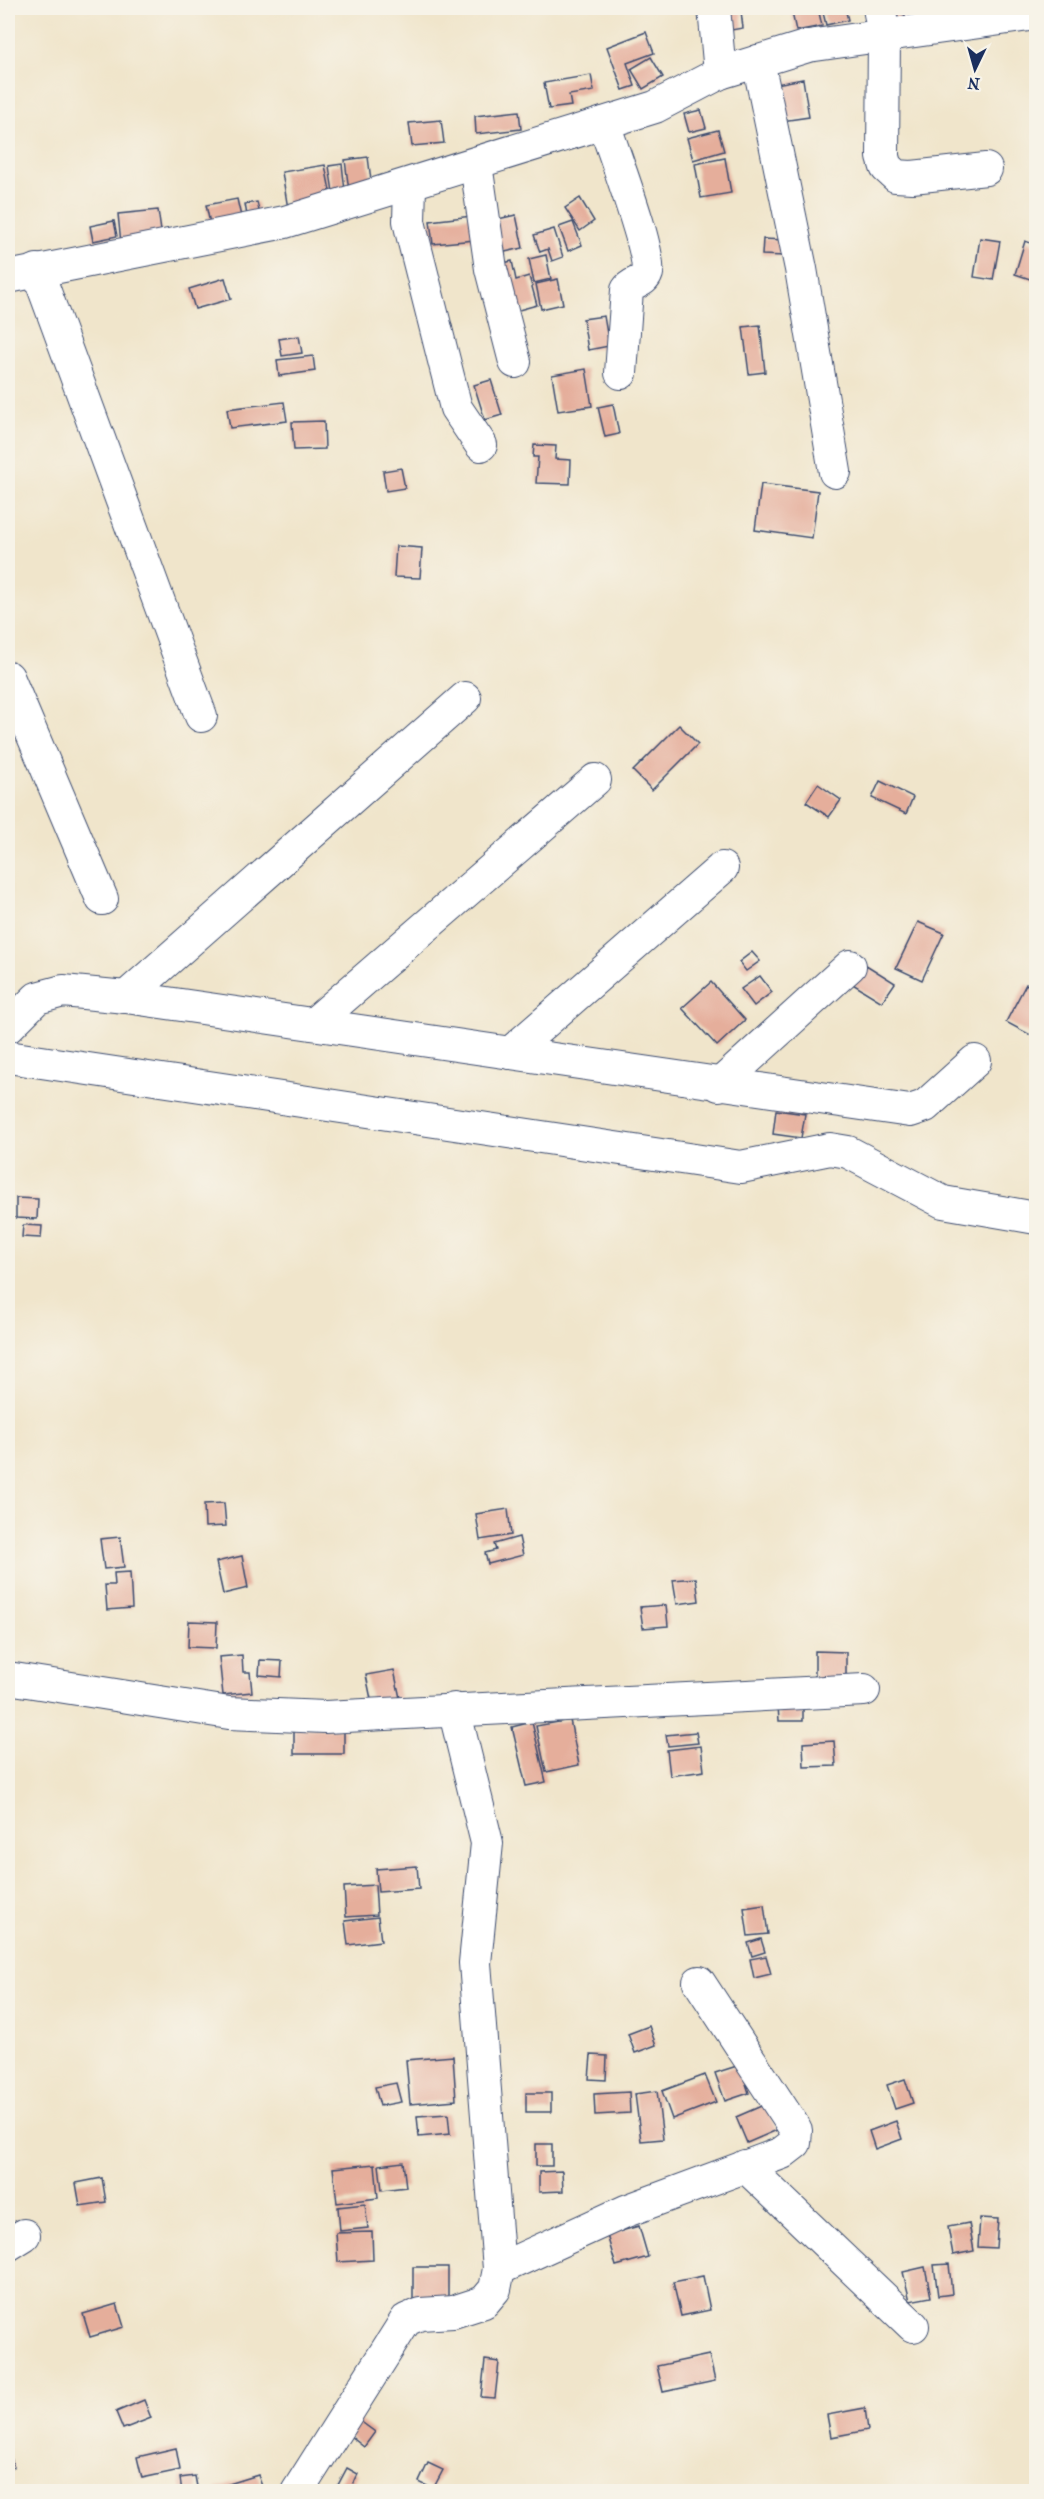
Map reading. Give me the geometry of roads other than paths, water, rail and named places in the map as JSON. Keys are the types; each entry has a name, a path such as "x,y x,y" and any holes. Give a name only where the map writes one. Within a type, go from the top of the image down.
{"street":[{"path":"714,8 720,73"},
{"path":"8,277 285,222 656,107 720,73 882,21 1036,14 1036,8"},
{"path":"882,21 883,157 886,167 896,176 912,177 987,169"},
{"path":"758,61 801,269 835,472"},
{"path":"604,123 642,238 647,264 647,273 643,280 630,286 627,290 621,373"},
{"path":"476,164 491,269 515,362"},
{"path":"410,185 412,234 456,408 481,445"},
{"path":"38,270 201,716"},
{"path":"8,677 102,899"},
{"path":"126,997 465,698"},
{"path":"313,1024 596,780"},
{"path":"510,1053 722,868"},
{"path":"719,1084 850,966"},
{"path":"8,1027 37,998 63,991 126,997 910,1111 925,1106 975,1061"},
{"path":"8,1057 741,1167 830,1149 848,1152 943,1202 1036,1218"},
{"path":"8,1678 229,1713 325,1717 864,1689"},
{"path":"297,2492 406,2320 420,2314 453,2312 484,2302 495,2289 499,2269 475,1963 487,1843 454,1709"},
{"path":"499,2269 626,2211 745,2166 795,2143 796,2130 699,1982"},
{"path":"745,2166 913,2326"}]}
